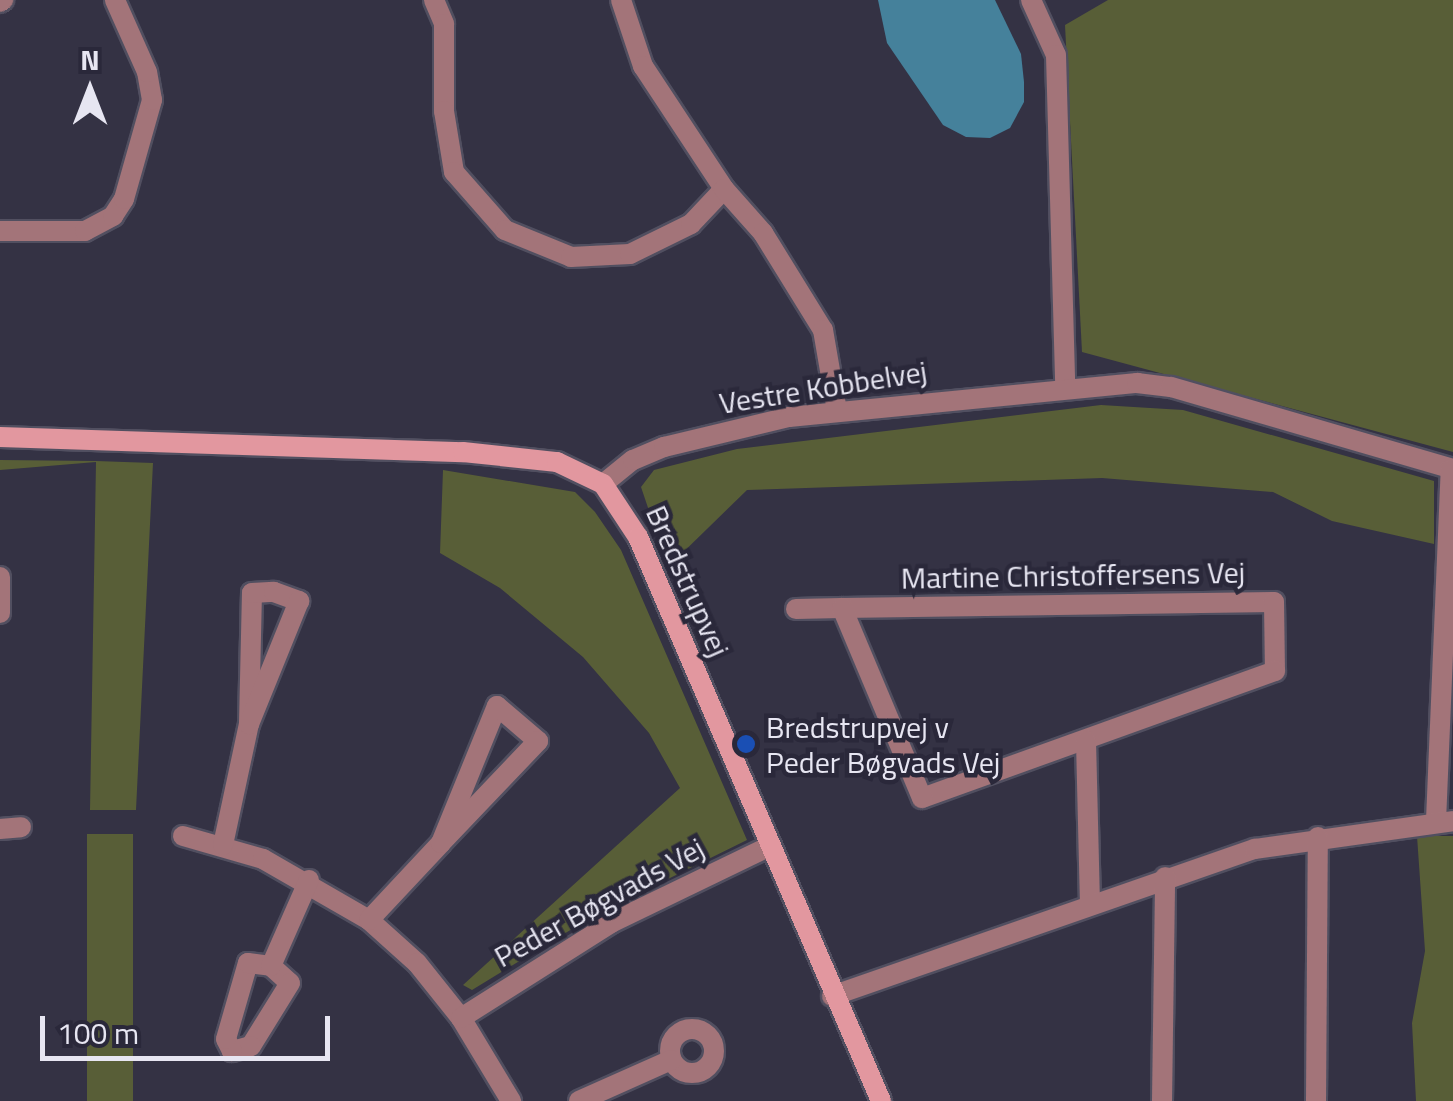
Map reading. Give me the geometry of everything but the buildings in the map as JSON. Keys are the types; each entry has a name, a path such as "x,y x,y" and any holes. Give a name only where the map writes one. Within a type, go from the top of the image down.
{"street":[{"path":"0,231 85,231 114,216 124,199 152,100 148,72 115,0"},
{"path":"434,0 444,24 444,112 454,172 505,230 571,257 630,254 691,224 724,188"},
{"path":"621,0 643,66 724,188 763,233 823,330 837,411"},
{"path":"1031,0 1056,55 1065,387"},
{"name":"Vestre Kobbelvej","path":"603,484 664,447 837,411 1065,387 1171,387 1452,469"},
{"path":"0,437 463,452 557,462 603,484"},
{"path":"832,996 1164,877 1318,837 1445,821 1452,469"},
{"name":"Bredstrupvej","path":"603,484 638,537 832,996 881,1101"},
{"path":"0,577 0,613"},
{"path":"222,845 248,724 298,601 274,592 252,593 248,724"},
{"name":"Martine Christoffersens Vej","path":"796,610 842,608 1274,602 1276,671 922,798 842,608"},
{"path":"369,920 442,843 538,741 496,706 442,843"},
{"path":"1086,741 1090,904"},
{"path":"183,836 222,845 309,880 369,920 417,963 461,1018 511,1101"},
{"path":"1316,1101 1318,837"},
{"name":"Peder Bøgvads Vej","path":"461,1018 611,922 770,846"},
{"path":"1162,1101 1164,877"},
{"path":"271,966 309,880"},
{"path":"579,1101 671,1060"}],"green space":[{"path":"1108,0 1453,0 1453,452 1082,352 1065,25"},
{"path":"1101,405 1183,410 1434,481 1434,544 1332,521 1273,492 1102,478 747,490 668,567 641,487 654,470 737,449"},
{"path":"0,460 153,463 136,810 90,810 96,462 0,470"},
{"path":"443,470 575,492 595,512 621,550 747,840 595,915 472,990 463,985 680,788 649,733 583,657 500,588 440,553"},
{"path":"87,834 133,834 133,1101 87,1101"},
{"path":"1417,836 1453,836 1453,1101 1416,1101 1412,1023 1425,951"}],"water":[{"path":"878,0 995,0 1021,54 1024,102 1010,128 990,138 966,137 943,125 887,43"}],"place":[{"name":"Bredstrupvej v Peder Bøgvads Vej","path":"746,744"}]}
